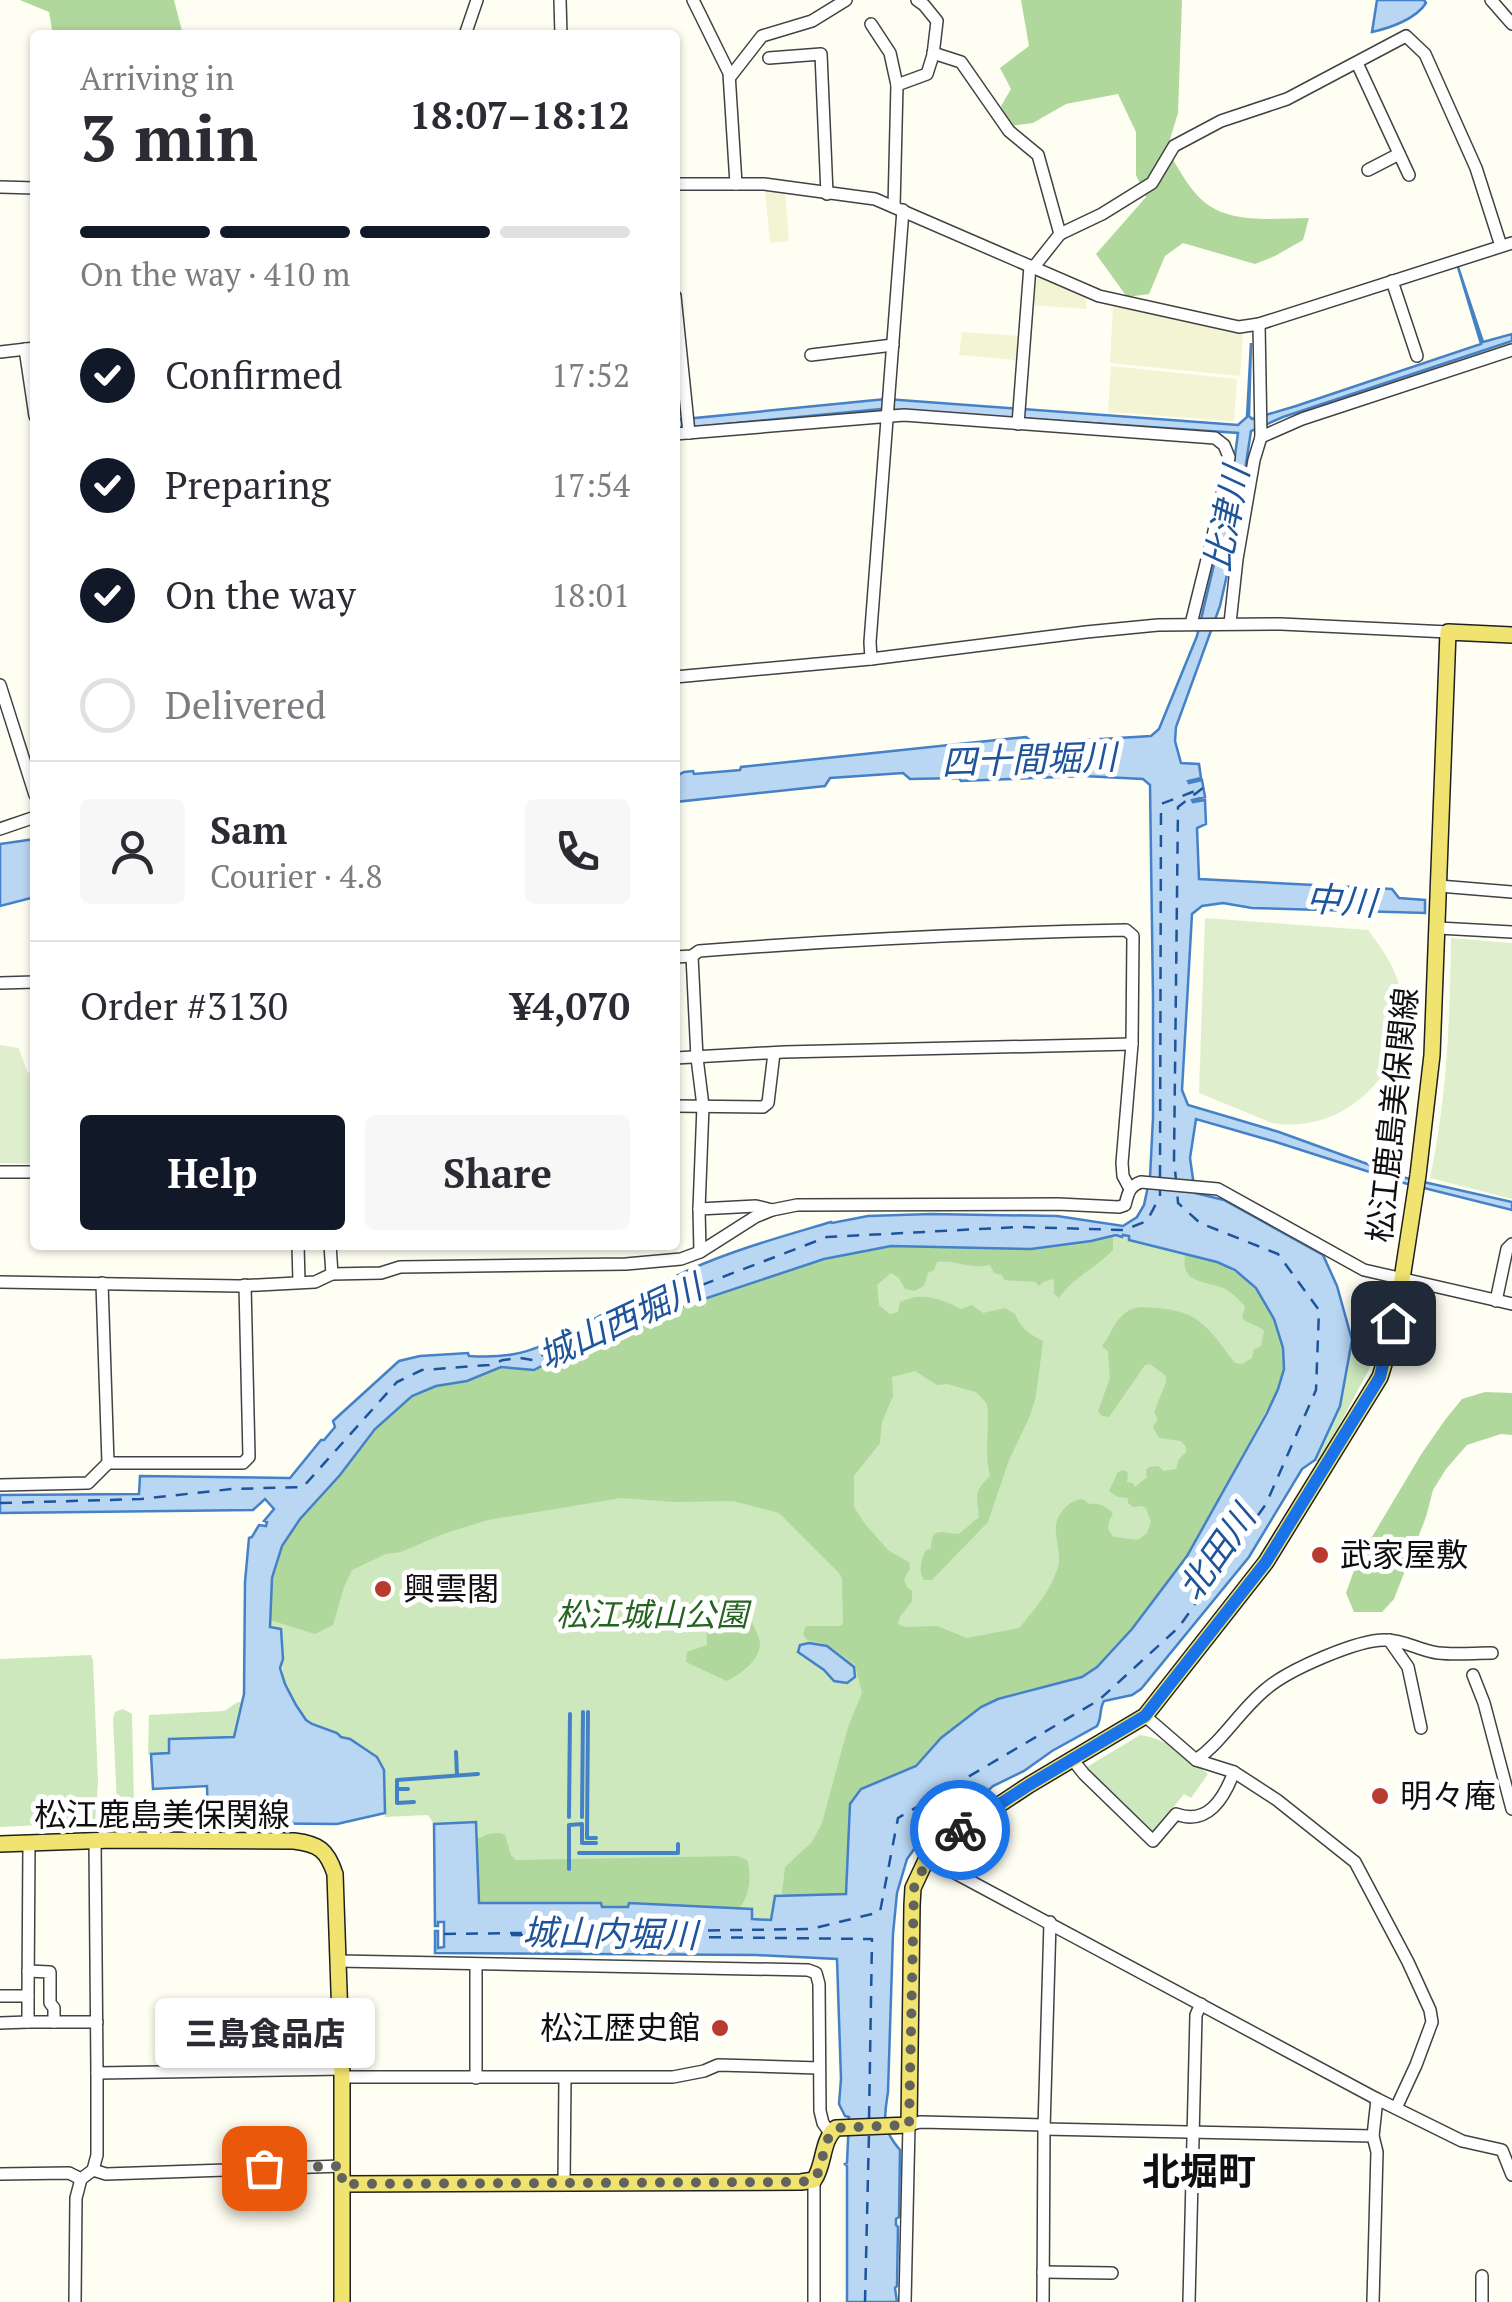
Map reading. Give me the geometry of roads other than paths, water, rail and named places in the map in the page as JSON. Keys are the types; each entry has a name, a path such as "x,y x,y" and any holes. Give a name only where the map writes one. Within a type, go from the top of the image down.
{"main road":[{"path":"1448,632 1512,635"},
{"name":"松江鹿島美保関線","path":"928,1858 949,1838 1145,1716 1266,1562 1380,1377 1402,1279 1432,1054 1448,632"},
{"name":"松江鹿島美保関線","path":"0,1844 294,1841 315,1845 330,1858 336,1874 342,2073 342,2302"},
{"path":"342,2184 814,2180 836,2129 909,2125 912,1905 914,1888 928,1858"}],"street":[{"path":"467,30 476,0"},
{"path":"560,0 561,30"},
{"path":"693,0 730,77 736,184"},
{"path":"730,77 762,36 812,21 846,0"},
{"path":"897,85 927,74 933,53 937,21 917,0"},
{"path":"1491,0 1512,24"},
{"path":"871,24 890,53 897,85 898,208 893,345 871,660"},
{"path":"680,184 764,184 876,199 898,208 1032,267 1099,296 1240,327 1258,324 1506,244 1425,54 1406,36 1287,99 1221,122 1174,146 1152,183 1060,234 1032,267 1019,417"},
{"path":"933,53 961,62 1009,131 1038,156 1060,234"},
{"path":"768,58 820,54 827,194"},
{"path":"1357,63 1409,174"},
{"path":"1368,170 1400,154"},
{"path":"0,188 30,188"},
{"path":"1392,281 1417,356"},
{"path":"1224,623 1261,433 1258,324"},
{"path":"680,343 689,427"},
{"path":"811,355 893,345"},
{"path":"0,352 30,348"},
{"path":"1261,433 1512,350"},
{"path":"680,432 689,427 888,408 1019,417 1215,438 1224,444 1229,457 1194,624"},
{"path":"680,677 871,660 1086,632 1194,624 1448,632"},
{"path":"0,686 30,779"},
{"path":"0,829 30,819"},
{"path":"1439,888 1512,892"},
{"path":"1438,926 1512,932"},
{"path":"680,957 699,951 769,945 1126,930 1133,936 1132,1044 1122,1162 1130,1190"},
{"path":"692,956 696,1058 703,1106 700,1252"},
{"path":"0,984 30,982"},
{"path":"680,1058 1132,1044"},
{"path":"680,1106 763,1108 768,1102 774,1053"},
{"path":"0,1172 30,1172"},
{"path":"0,1282 245,1285 315,1282 332,1274 381,1273 400,1267 626,1264 681,1259 700,1252 755,1217 797,1206 1058,1204 1118,1208 1125,1205 1134,1184 1141,1182 1218,1190 1364,1270 1512,1304"},
{"path":"699,1209 756,1206 772,1210"},
{"path":"1496,1301 1507,1249 1512,1244"},
{"path":"298,1250 299,1282"},
{"path":"330,1250 332,1274"},
{"path":"102,1283 108,1464"},
{"path":"0,1485 88,1483 108,1464 243,1463 249,1457 245,1285"},
{"path":"1196,1760 1266,1689 1285,1676 1359,1644 1389,1640 1441,1653 1492,1654"},
{"path":"1389,1640 1408,1667 1421,1728"},
{"path":"1473,1675 1512,1809"},
{"path":"1145,1716 1196,1760 1234,1772 1277,1800 1354,1862 1430,2010 1432,2022 1396,2108"},
{"path":"1072,1759 1153,1841 1176,1814 1192,1818 1209,1812 1234,1772"},
{"path":"75,2302 76,2198 82,2178 93,2170 97,2155 95,1841"},
{"path":"28,1843 28,2022"},
{"path":"928,1858 1376,2099 1462,2141 1507,2148 1512,2174"},
{"path":"1043,2302 1050,1922"},
{"path":"338,1961 808,1970 816,1973 819,1984 820,2111 823,2123 836,2129"},
{"path":"476,1965 476,2078"},
{"path":"28,1971 50,1972 54,2022"},
{"path":"0,1996 28,1996"},
{"path":"1188,2302 1196,2015 1201,2004"},
{"path":"0,2023 97,2022"},
{"path":"98,2072 565,2078 673,2077 718,2065 819,2068"},
{"path":"564,2183 565,2078"},
{"path":"1373,2302 1376,2099"},
{"path":"905,2302 909,2125 920,2122 1373,2136"},
{"path":"93,2170 106,2174 342,2166"},
{"path":"0,2174 69,2173 82,2178"},
{"path":"814,2180 814,2302"},
{"path":"1044,2272 1112,2273"},
{"path":"1482,2276 1482,2302"}],"water":[{"path":"1377,0 1426,3 1409,18 1372,32"},
{"path":"1457,264 1483,342 1512,334 1512,341 1251,431 1220,606 1176,727 1181,763 1199,764 1201,778 1188,781 1202,780 1205,797 1192,800 1205,800 1206,824 1197,828 1199,879 1392,889 1399,898 1425,900 1425,913 1252,908 1223,903 1202,906 1192,914 1182,1090 1188,1105 1279,1132 1406,1178 1512,1202 1512,1210 1404,1183 1196,1119 1190,1158 1195,1193 1224,1200 1323,1255 1337,1286 1352,1340 1340,1406 1315,1460 1302,1469 1249,1557 1141,1689 1104,1701 1097,1726 993,1786 976,1802 932,1830 907,1859 897,1893 893,1934 885,2116 887,2129 900,2150 897,2302 847,2302 845,2164 849,2117 839,2104 837,1959 435,1953 435,1931 438,1948 444,1947 444,1922 435,1926 434,1824 476,1822 479,1903 601,1903 602,1907 628,1907 629,1903 752,1909 752,1919 771,1920 775,1896 846,1894 850,1804 861,1789 916,1766 941,1738 981,1707 1082,1677 1097,1667 1132,1629 1187,1556 1267,1413 1284,1369 1283,1348 1274,1319 1256,1288 1235,1270 1217,1262 1129,1240 1129,1236 1123,1235 1031,1249 891,1246 824,1259 608,1331 534,1370 501,1367 412,1396 375,1429 300,1519 282,1546 272,1578 270,1627 281,1629 280,1668 296,1705 312,1724 350,1739 377,1757 384,1770 385,1813 337,1824 208,1823 207,1786 153,1789 151,1754 169,1753 169,1739 234,1737 244,1694 249,1538 259,1525 266,1526 264,1521 274,1509 265,1499 253,1510 0,1513 0,1495 139,1494 140,1476 290,1478 335,1427 333,1421 399,1361 468,1353 504,1356 532,1350 590,1325 606,1312 691,1269 831,1222 868,1216 931,1214 1057,1216 1123,1226 1137,1217 1150,1177 1153,1118 1150,785 1143,779 1083,776 961,781 910,779 903,773 830,778 825,786 680,801 680,774 1026,737 1034,743 1151,736 1159,729 1197,636 1229,501 1238,433 881,409 680,429 680,420 886,399 1238,425 1247,417 1251,343 1252,419 1481,344"},
{"path":"30,840 30,898 0,906 0,844"},
{"path":"800,1645 827,1646 854,1667 855,1677 847,1683 834,1681 798,1652"}],"waterway":[{"path":"582,1817 583,1712"},
{"path":"588,1712 587,1838 596,1838"},
{"path":"569,1817 570,1714"},
{"path":"456,1752 457,1775"},
{"path":"397,1780 478,1774"},
{"path":"397,1781 397,1789 408,1789"},
{"path":"397,1789 397,1803 414,1802"},
{"path":"569,1869 569,1825 582,1824 582,1843 596,1843"},
{"path":"579,1853 678,1853 678,1844"}],"place":[{"name":"武家屋敷","path":"1320,1555"},
{"name":"興雲閣","path":"383,1589"},
{"name":"明々庵","path":"1380,1796"},
{"name":"松江歴史館","path":"720,2028"},
{"name":"三島食品店","path":"264,2168"}],"district":[{"name":"北堀町","path":"1199,2172"}],"water label":[{"name":"比津川","path":"1227,519"},
{"name":"四十間堀川","path":"1029,760"},
{"name":"中川","path":"1341,901"},
{"name":"城山西堀川","path":"620,1322"},
{"name":"北田川","path":"1217,1553"},
{"name":"城山内堀川","path":"610,1934"}],"park label":[{"name":"松江城山公園","path":"652,1615"}]}
